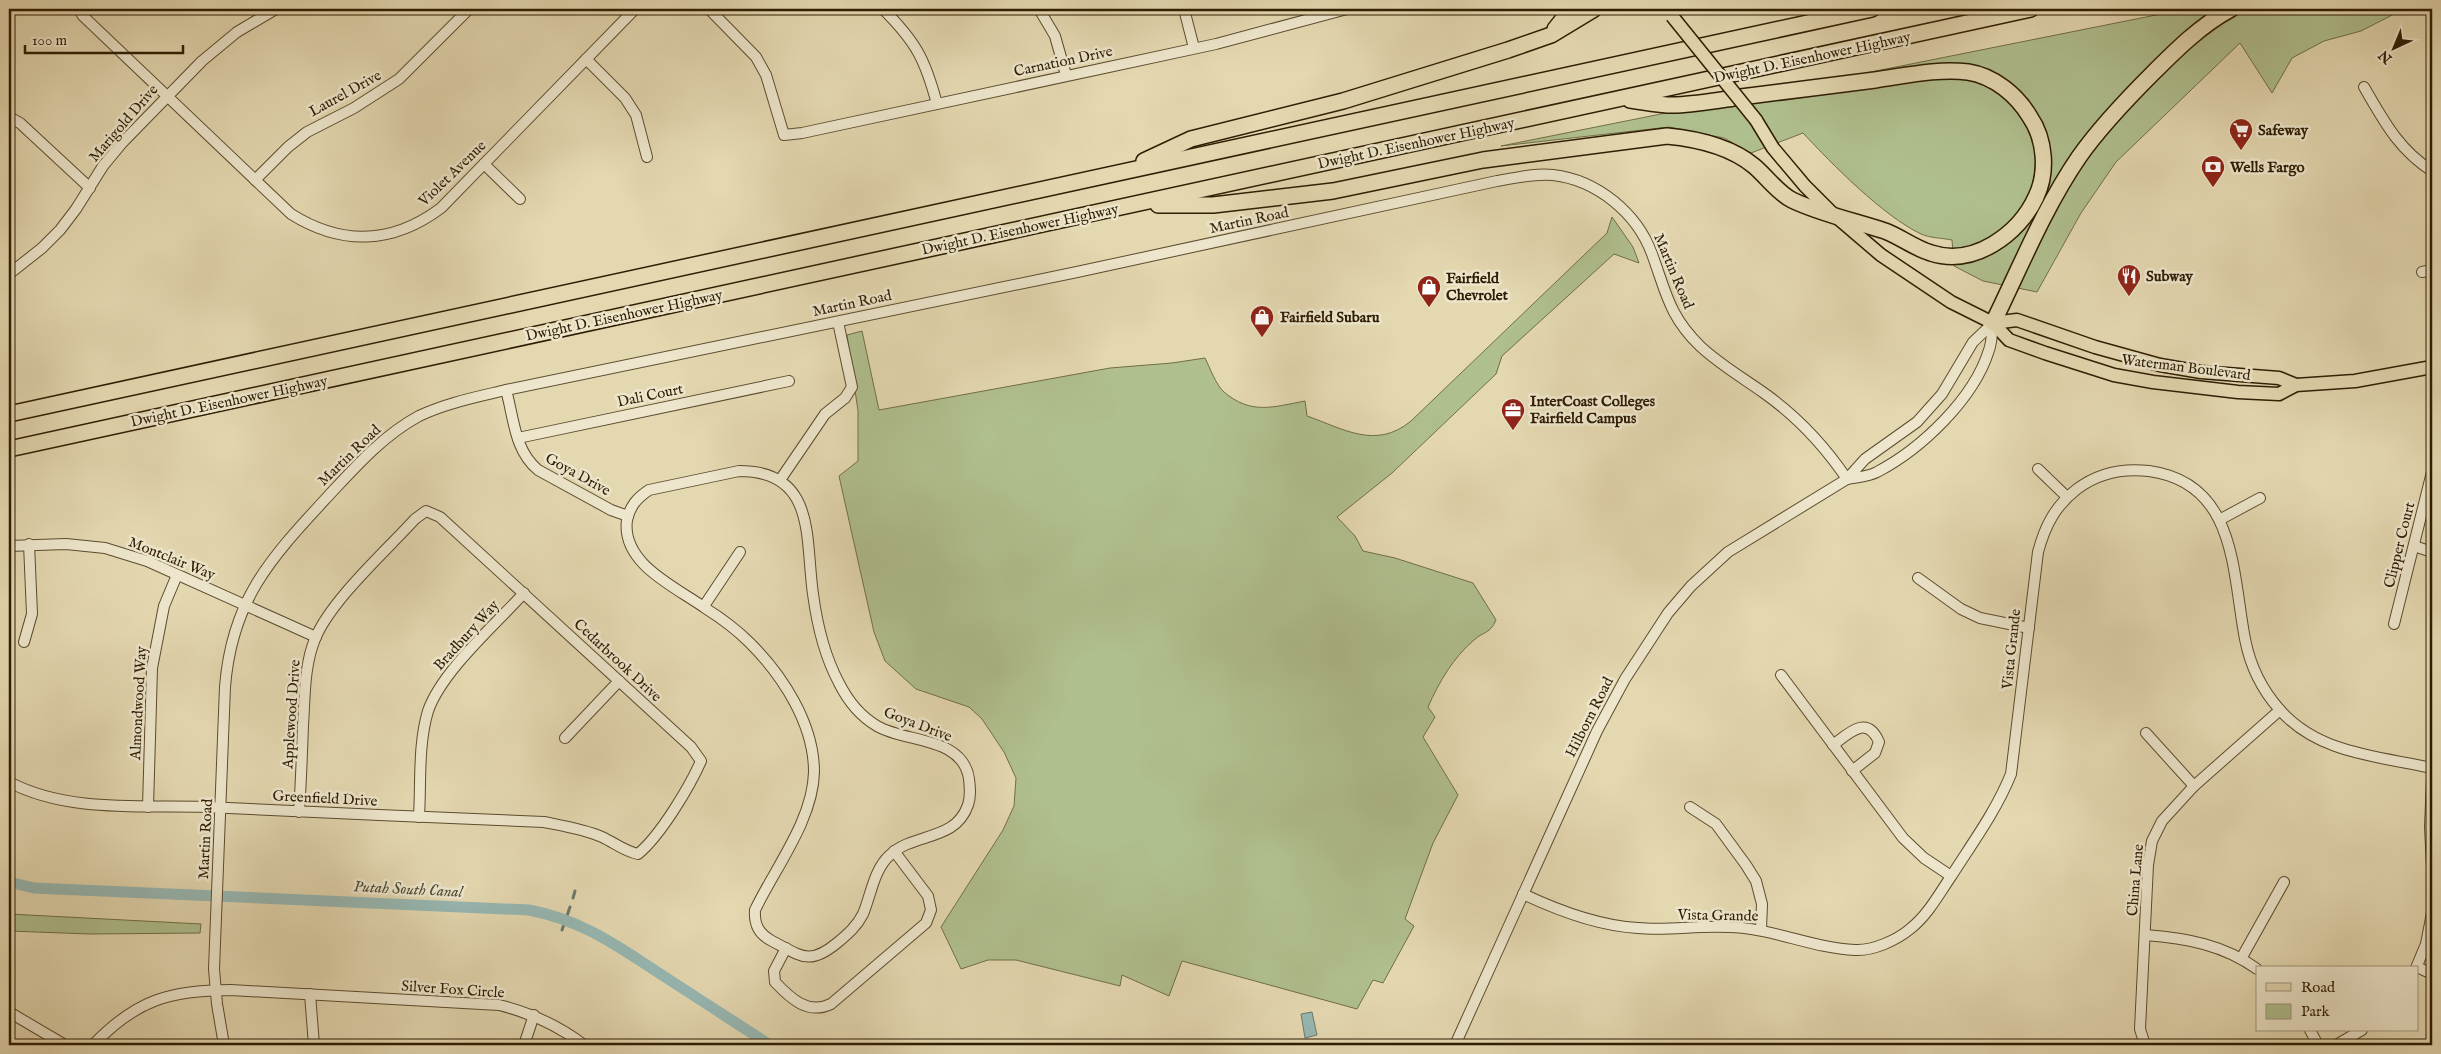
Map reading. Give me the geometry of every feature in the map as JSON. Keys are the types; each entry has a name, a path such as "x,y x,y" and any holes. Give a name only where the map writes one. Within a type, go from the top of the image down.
{"highway":[{"path":"1551,35 1571,9"},
{"path":"1117,174 1191,139 1343,101 1551,35 1594,9"},
{"path":"9,414 1872,9"},
{"name":"Dwight D. Eisenhower Highway","path":"9,449 2032,9"},
{"path":"1993,323 2057,194 2078,158 2100,129 2174,52 2200,29 2231,9"},
{"path":"1129,205 1213,206 1333,191 1483,160 1668,136 1693,138 1724,148 1751,164 1790,199 1890,233 1932,254 1948,256 1974,253 1998,242 2016,228 2030,210 2044,166 2042,146 2035,124 2023,105 2006,88 1968,72 1919,74 1675,105 1618,99"}],"main road":[{"name":"Waterman Boulevard","path":"1669,12 1756,120 1773,148 1804,186 1833,214 1909,276 1951,302 1993,323 2009,340 2114,375 2173,385 2238,392 2279,394 2296,385 2355,382 2432,367"},
{"name":"Waterman Boulevard","path":"1993,323 2017,320 2095,347 2160,365 2200,372 2279,378 2296,385"}],"street":[{"name":"Violet Avenue","path":"79,9 83,16 291,214 306,224 343,236 362,237 400,231 427,218 441,208 635,9"},
{"name":"Marigold Drive","path":"9,274 42,248 60,230 122,143 167,96 221,44 276,9"},
{"name":"Laurel Drive","path":"255,180 288,147 307,132 362,104 399,79 469,9"},
{"name":"Carnation Drive","path":"709,9 756,56 766,75 784,135 802,133 1194,48 1347,9"},
{"path":"882,9 901,26 922,56 937,104"},
{"path":"1039,9 1055,36 1066,75"},
{"path":"1184,9 1194,48"},
{"path":"586,59 625,98 636,114 647,157"},
{"path":"2364,87 2398,142 2414,160 2432,171"},
{"path":"9,117 20,123 90,188"},
{"path":"484,164 520,199"},
{"name":"Martin Road","path":"224,1045 216,990 216,915 227,664 234,632 245,605 271,560 376,446 396,430 434,410 465,399 838,322 1497,181 1522,176 1552,175 1584,183 1618,204 1645,238 1664,295 1688,333 1711,356 1765,393 1805,426 1833,458 1847,480"},
{"path":"780,480 824,414 845,398 852,387 838,322"},
{"name":"Hilborn Road","path":"1847,480 1864,459 1905,431 1930,408 1953,379 1973,342 1993,323"},
{"name":"Hilborn Road","path":"1455,1045 1597,731 1625,679 1668,613 1691,586 1728,552 1847,480 1875,473 1916,446 1945,419 1968,390 1989,350 1993,323"},
{"name":"Dali Court","path":"518,438 789,381"},
{"name":"Goya Drive","path":"506,390 518,438 528,462 538,470 611,510 628,516"},
{"path":"2038,469 2067,497"},
{"name":"Vista Grande","path":"1523,894 1575,916 1616,925 1638,928 1729,927 1761,929 1827,948 1858,950 1888,943 1910,929 1930,908 1951,876 1999,802 2011,774 2038,552 2050,517 2067,497 2084,484 2106,474 2133,470 2156,472 2180,481 2204,498 2221,519 2230,544 2246,640 2252,664 2262,686 2280,710 2300,728 2325,744 2356,754 2432,768"},
{"name":"Goya Drive","path":"739,471 756,471 780,480 799,500 805,516 813,594 818,621 838,682 850,702 870,720 892,733 949,750 960,760 968,774 971,792 963,816 942,834 906,844 894,851 880,867 862,915 850,933 825,953 816,957 806,957 765,937 758,930 754,920 755,910 808,805 814,772 809,736 797,708 750,642 704,606 658,578 640,559 631,545 626,529 628,516 631,506 639,497 649,490 661,487 739,471"},
{"name":"Clipper Court","path":"2394,624 2432,472"},
{"path":"2221,519 2260,498"},
{"name":"Cedarbrook Drive","path":"426,510 440,517 524,593 691,747 701,761 694,776 649,845 638,854"},
{"name":"Applewood Drive","path":"299,812 305,685 309,658 316,637 328,616 344,596 415,519 426,510"},
{"path":"24,642 32,614 29,544"},
{"name":"Montclair Way","path":"9,546 66,544 105,548 147,561 316,637"},
{"path":"2414,546 2432,552"},
{"path":"704,606 740,552"},
{"name":"Almondwood Way","path":"148,806 152,668 164,606 177,575"},
{"path":"1918,578 1961,609 1980,618 2029,628"},
{"name":"Bradbury Way","path":"419,817 423,738 428,711 440,687 453,670 524,593"},
{"path":"1781,675 1903,838 1924,858 1951,876"},
{"path":"565,738 619,682"},
{"name":"China Lane","path":"2145,1045 2140,1029 2148,865 2152,841 2162,820 2194,786 2280,710"},
{"path":"1833,745 1858,727 1867,728 1875,733 1879,742 1875,753 1852,770"},
{"path":"2146,733 2194,786"},
{"path":"2432,779 2430,827 2432,866"},
{"name":"Greenfield Drive","path":"9,782 44,795 78,803 544,822 574,828 601,837 626,851 638,854"},
{"path":"1690,807 1716,824 1756,881 1762,904 1761,929"},
{"path":"786,948 774,971 775,982 784,992 805,1007 820,1009 831,1004 926,923 931,910 928,896 894,851"},
{"path":"2242,958 2284,882"},
{"path":"2417,966 2426,944 2432,913"},
{"path":"2145,936 2184,938 2212,945 2242,958 2256,968"},
{"path":"2418,967 2432,974"},
{"name":"Silver Fox Circle","path":"93,1045 121,1018 154,1000 175,994 216,990 499,1005 534,1016 557,1026 584,1045"},
{"path":"310,994 314,1045"},
{"path":"9,1012 65,1045"},
{"path":"524,1045 534,1016"},
{"path":"2311,1032 2318,1045"},
{"path":"2336,1045 2359,1032"}],"green space":[{"path":"2186,9 2254,9 2280,12 2291,9 2404,9 2361,31 2324,41 2292,58 2272,93 2240,43 2116,162 2081,213 2037,292 1983,281 1954,266 1952,240 1921,234 1906,226 1843,174 1803,133 1751,153 1724,138 1669,127 1501,146"},
{"path":"1612,217 1633,247 1639,263 1614,254 1502,356 1496,374 1392,473 1337,517 1355,536 1363,551 1395,558 1473,583 1496,620 1489,630 1466,647 1453,663 1428,707 1435,717 1423,737 1458,795 1433,843 1405,919 1414,926 1383,983 1373,980 1357,1009 1182,961 1169,996 1122,975 1120,986 1016,960 988,960 961,969 941,927 1003,830 1014,806 1016,778 1004,752 982,719 969,707 916,689 885,661 874,632 839,476 858,461 858,411 847,335 862,331 879,410 1110,368 1172,363 1205,358 1221,389 1244,404 1253,407 1272,407 1305,401 1307,416 1360,434 1372,436 1385,434 1398,430 1411,421 1607,233"},
{"path":"9,914 201,924 200,933 90,934 9,931"}],"water":[{"path":"1312,1012 1317,1035 1305,1038 1301,1014"}],"waterway":[{"name":"Putah South Canal","path":"9,882 34,888 529,910 567,921 600,936 770,1045"},
{"path":"573,898 575,891"},
{"name":"Putah South Canal","path":"562,930 570,907"}],"place":[{"name":"Safeway","path":"2241,151"},
{"name":"Wells Fargo","path":"2213,188"},
{"name":"Subway","path":"2129,297"},
{"name":"Fairfield Chevrolet","path":"1429,308"},
{"name":"Fairfield Subaru","path":"1262,338"},
{"name":"InterCoast Colleges Fairfield Campus","path":"1513,431"}]}
